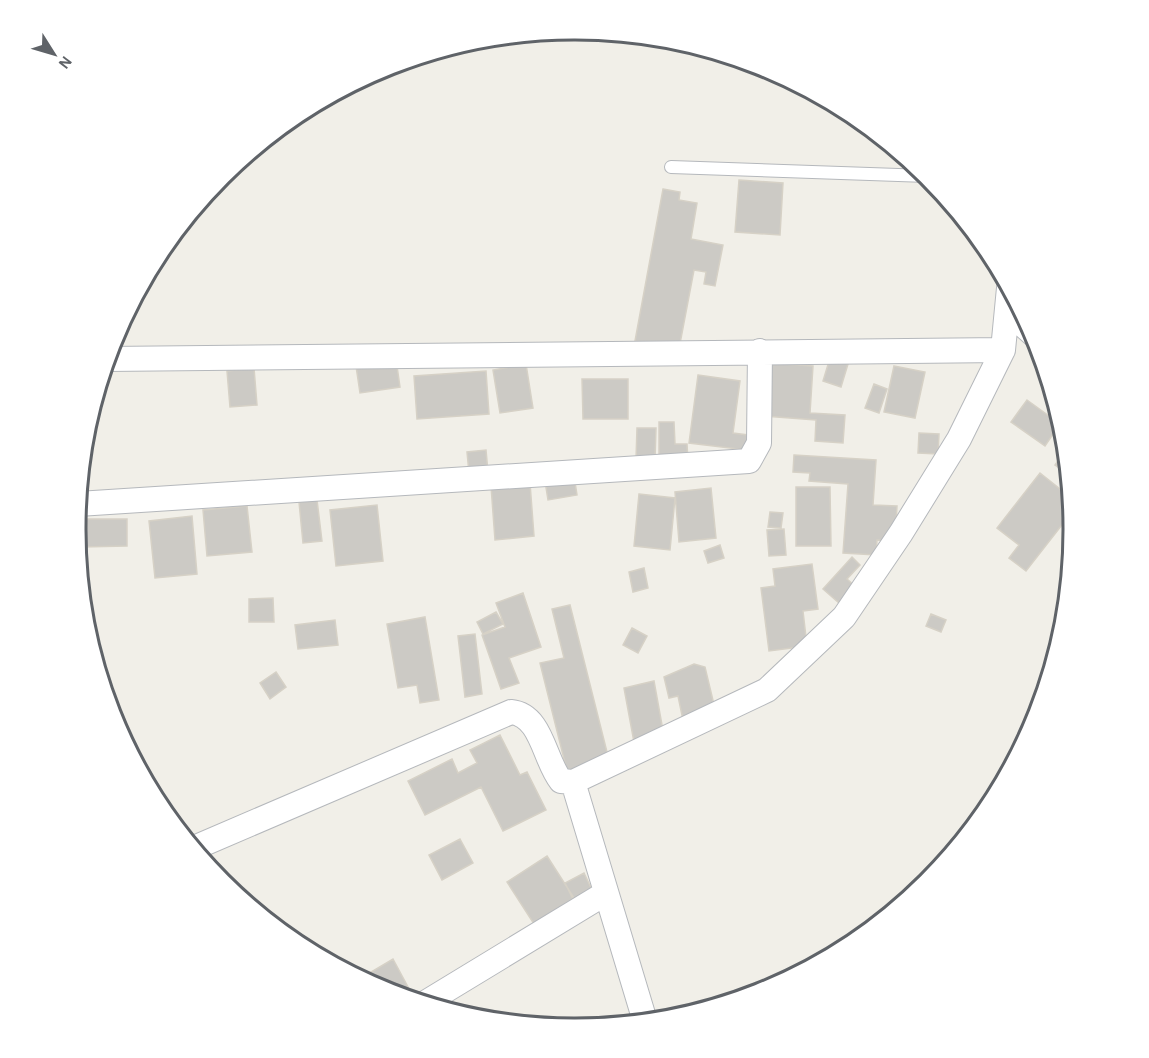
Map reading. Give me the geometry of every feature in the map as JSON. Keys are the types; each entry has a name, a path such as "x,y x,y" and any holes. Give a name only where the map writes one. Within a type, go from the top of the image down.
{"street":[{"path":"202,845 511,712 522,713 530,720 552,770 561,781 573,782 766,690 844,617 901,533 959,439 1003,350 1008,304"},
{"path":"1008,312 1016,319"},
{"path":"117,359 1003,350"},
{"path":"87,503 749,461 759,443 760,351"},
{"path":"573,782 642,1012"},
{"path":"434,997 606,893"}],"lane":[{"path":"671,167 911,175"}],"building":[{"path":"739,180 783,183 780,235 735,232"},
{"path":"663,189 680,192 679,200 697,203 691,239 723,245 715,286 704,284 706,272 694,270 679,349 635,341"},
{"path":"830,358 848,364 841,387 823,381"},
{"path":"396,359 400,387 360,393 356,366"},
{"path":"768,363 813,366 810,413 845,415 843,443 815,441 816,420 764,416"},
{"path":"526,364 533,408 500,413 493,370"},
{"path":"894,366 925,372 915,418 884,412"},
{"path":"254,368 257,405 230,407 227,371"},
{"path":"486,371 489,414 417,419 414,376"},
{"path":"698,375 740,381 733,433 748,435 746,450 689,443"},
{"path":"582,379 628,379 628,419 583,419"},
{"path":"874,384 887,389 879,413 865,408"},
{"path":"1027,400 1049,416 1054,433 1045,446 1011,422"},
{"path":"659,422 674,422 675,444 687,444 688,461 659,462"},
{"path":"637,428 656,428 655,460 636,459"},
{"path":"919,433 939,434 938,454 918,453"},
{"path":"486,450 488,472 469,473 467,452"},
{"path":"794,455 876,460 873,505 897,506 895,541 877,540 876,555 843,553 848,484 809,481 810,473 793,472"},
{"path":"1040,473 1061,490 1063,524 1026,571 1009,558 1019,545 997,528"},
{"path":"574,476 577,495 548,500 545,481"},
{"path":"530,483 534,536 495,540 491,486"},
{"path":"796,487 830,487 831,546 796,546"},
{"path":"711,488 716,538 679,542 675,492"},
{"path":"639,494 675,498 670,550 634,546"},
{"path":"317,500 322,541 303,543 299,502"},
{"path":"377,505 383,561 336,566 330,510"},
{"path":"247,506 252,552 207,556 203,510"},
{"path":"770,512 783,513 781,528 768,527"},
{"path":"192,516 197,574 155,578 149,521"},
{"path":"86,519 127,519 127,546 87,547"},
{"path":"784,529 786,555 769,556 767,530"},
{"path":"720,545 724,558 708,563 704,551"},
{"path":"852,557 860,565 847,579 855,586 839,603 823,589"},
{"path":"812,564 818,609 803,611 807,646 769,651 761,588 775,586 773,569"},
{"path":"644,568 648,588 633,592 629,572"},
{"path":"523,593 541,647 509,658 519,683 501,689 482,635 505,627 496,603"},
{"path":"273,598 274,622 249,622 249,599"},
{"path":"570,605 609,760 567,771 540,663 564,658 552,609"},
{"path":"496,612 503,624 483,634 477,622"},
{"path":"931,614 946,620 941,632 926,626"},
{"path":"425,617 439,700 420,703 417,685 398,688 387,624"},
{"path":"335,620 338,645 298,649 295,625"},
{"path":"632,628 647,636 638,653 623,645"},
{"path":"475,634 482,694 465,697 458,636"},
{"path":"694,664 705,667 716,713 683,720 678,696 669,698 664,677"},
{"path":"276,672 286,687 270,699 260,683"},
{"path":"654,681 664,736 634,742 624,688"},
{"path":"500,735 520,775 527,772 546,810 503,831 481,787 425,815 408,781 452,759 458,773 477,763 470,750"},
{"path":"460,839 473,863 442,880 429,855"},
{"path":"547,856 574,898 534,924 507,882"},
{"path":"584,873 592,890 573,899 565,883"},
{"path":"393,959 409,989 388,980 370,972"}]}
